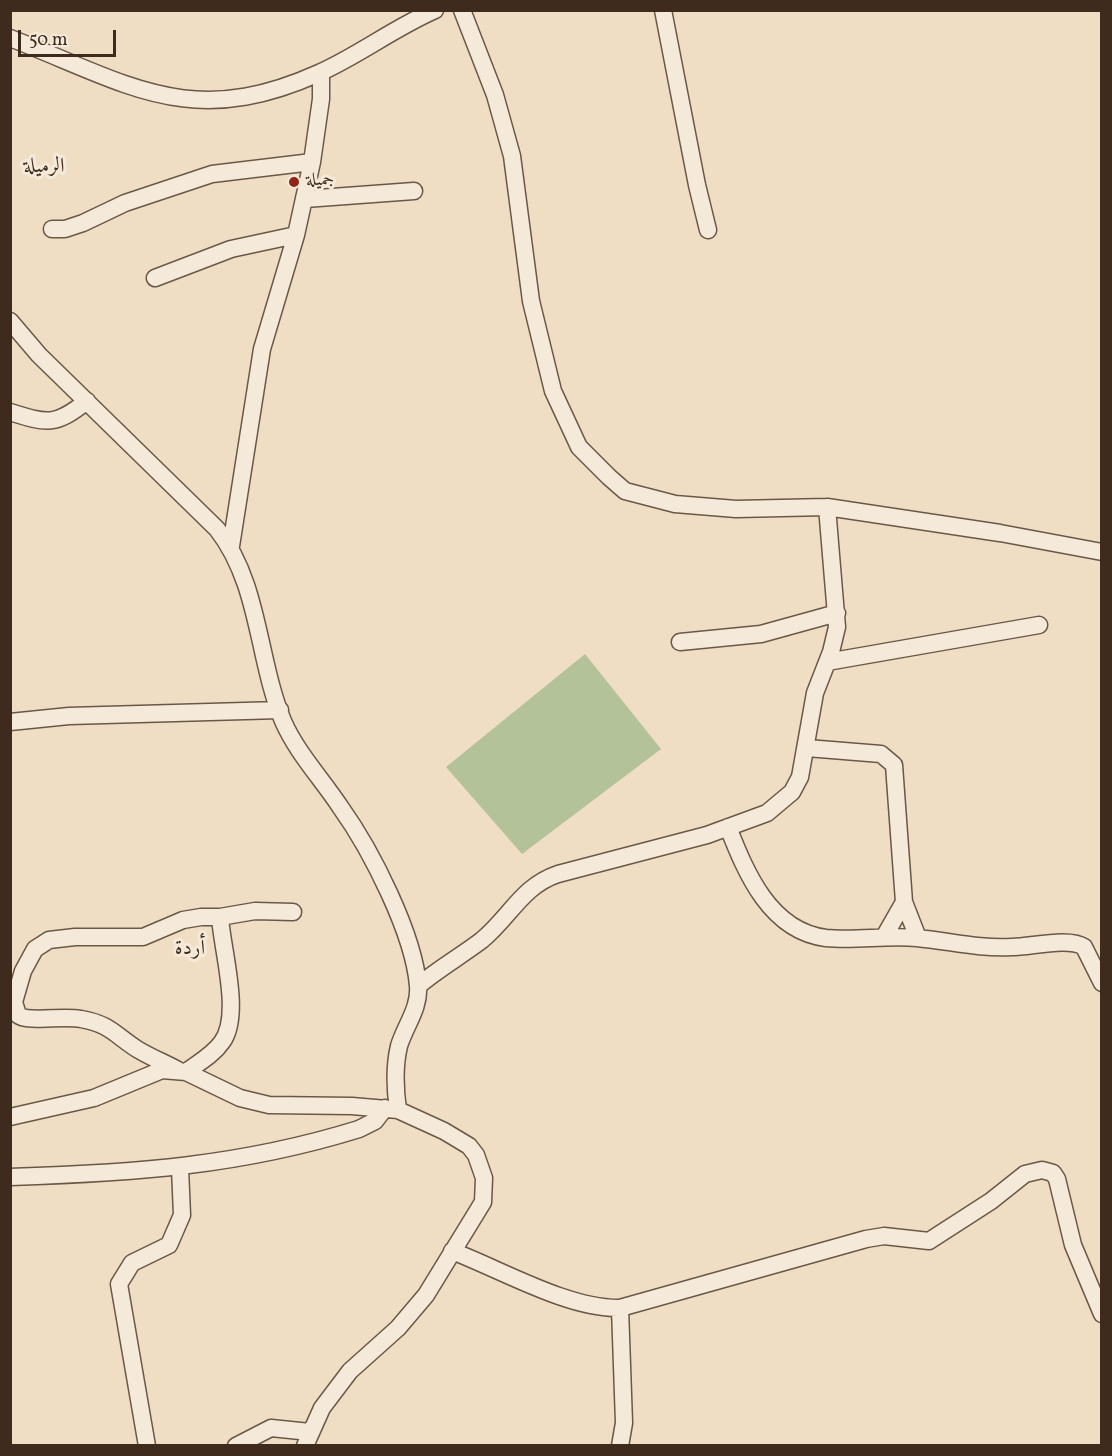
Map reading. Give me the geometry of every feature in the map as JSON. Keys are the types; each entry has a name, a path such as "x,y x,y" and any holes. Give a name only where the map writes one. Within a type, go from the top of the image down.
{"street":[{"path":"10,38 142,91 192,101 244,98 285,87 321,72 390,32 435,10"},
{"path":"462,10 495,95 512,156 528,279 540,344 556,399 579,447 590,461 625,490 675,504 736,509 827,507 1000,532 1101,552"},
{"path":"663,10 708,230"},
{"path":"231,546 262,349 305,199 321,99 321,72"},
{"path":"52,229 65,229 83,223 125,203 212,174 312,162"},
{"path":"305,199 414,191"},
{"path":"155,278 231,249 296,235"},
{"path":"10,321 39,355 217,529 231,546 252,601 264,662 280,710 291,735 357,834 396,906 418,986 415,1008 397,1059 396,1090 392,1109 375,1121 332,1138 243,1159 180,1168 10,1177"},
{"path":"10,412 51,423 66,417 87,401"},
{"path":"418,986 482,940 508,915 530,887 540,881 728,827 767,813 782,803 800,777 807,748 810,709 836,638 837,613 827,507"},
{"path":"680,642 761,634 837,613"},
{"path":"827,662 1039,625"},
{"path":"10,722 69,716 280,710"},
{"path":"807,748 881,754 890,759 895,772 904,902 918,938"},
{"path":"728,827 750,877 774,910 792,927 827,938 918,938 979,947 1076,943 1084,947 1101,983"},
{"path":"884,937 904,902"},
{"path":"236,1446 272,1428 307,1439 322,1408 350,1371 412,1313 483,1202 485,1188 481,1166 476,1155 461,1140 392,1109 269,1105 240,1098 136,1049 121,1035 105,1026 62,1016 23,1019 15,1009 14,1002 27,961 41,943 49,940 75,937 143,937 183,920 255,911 293,912"},
{"path":"10,1117 94,1098 155,1072 182,1071 216,1050 227,1031 230,983 220,917"},
{"path":"147,1446 119,1284 132,1263 168,1245 182,1215 180,1168"},
{"path":"452,1251 567,1298 588,1305 620,1308 866,1239 884,1236 929,1241 991,1202 1016,1179 1032,1171 1042,1170 1053,1173 1057,1179 1073,1245 1101,1314"},
{"path":"620,1308 624,1407 620,1446"}],"green space":[{"path":"585,654 661,749 522,854 446,767"}],"place":[{"name":"جميلة","path":"294,182"}],"district":[{"name":"الرميلة","path":"44,168"},
{"name":"أردة","path":"190,950"}]}
